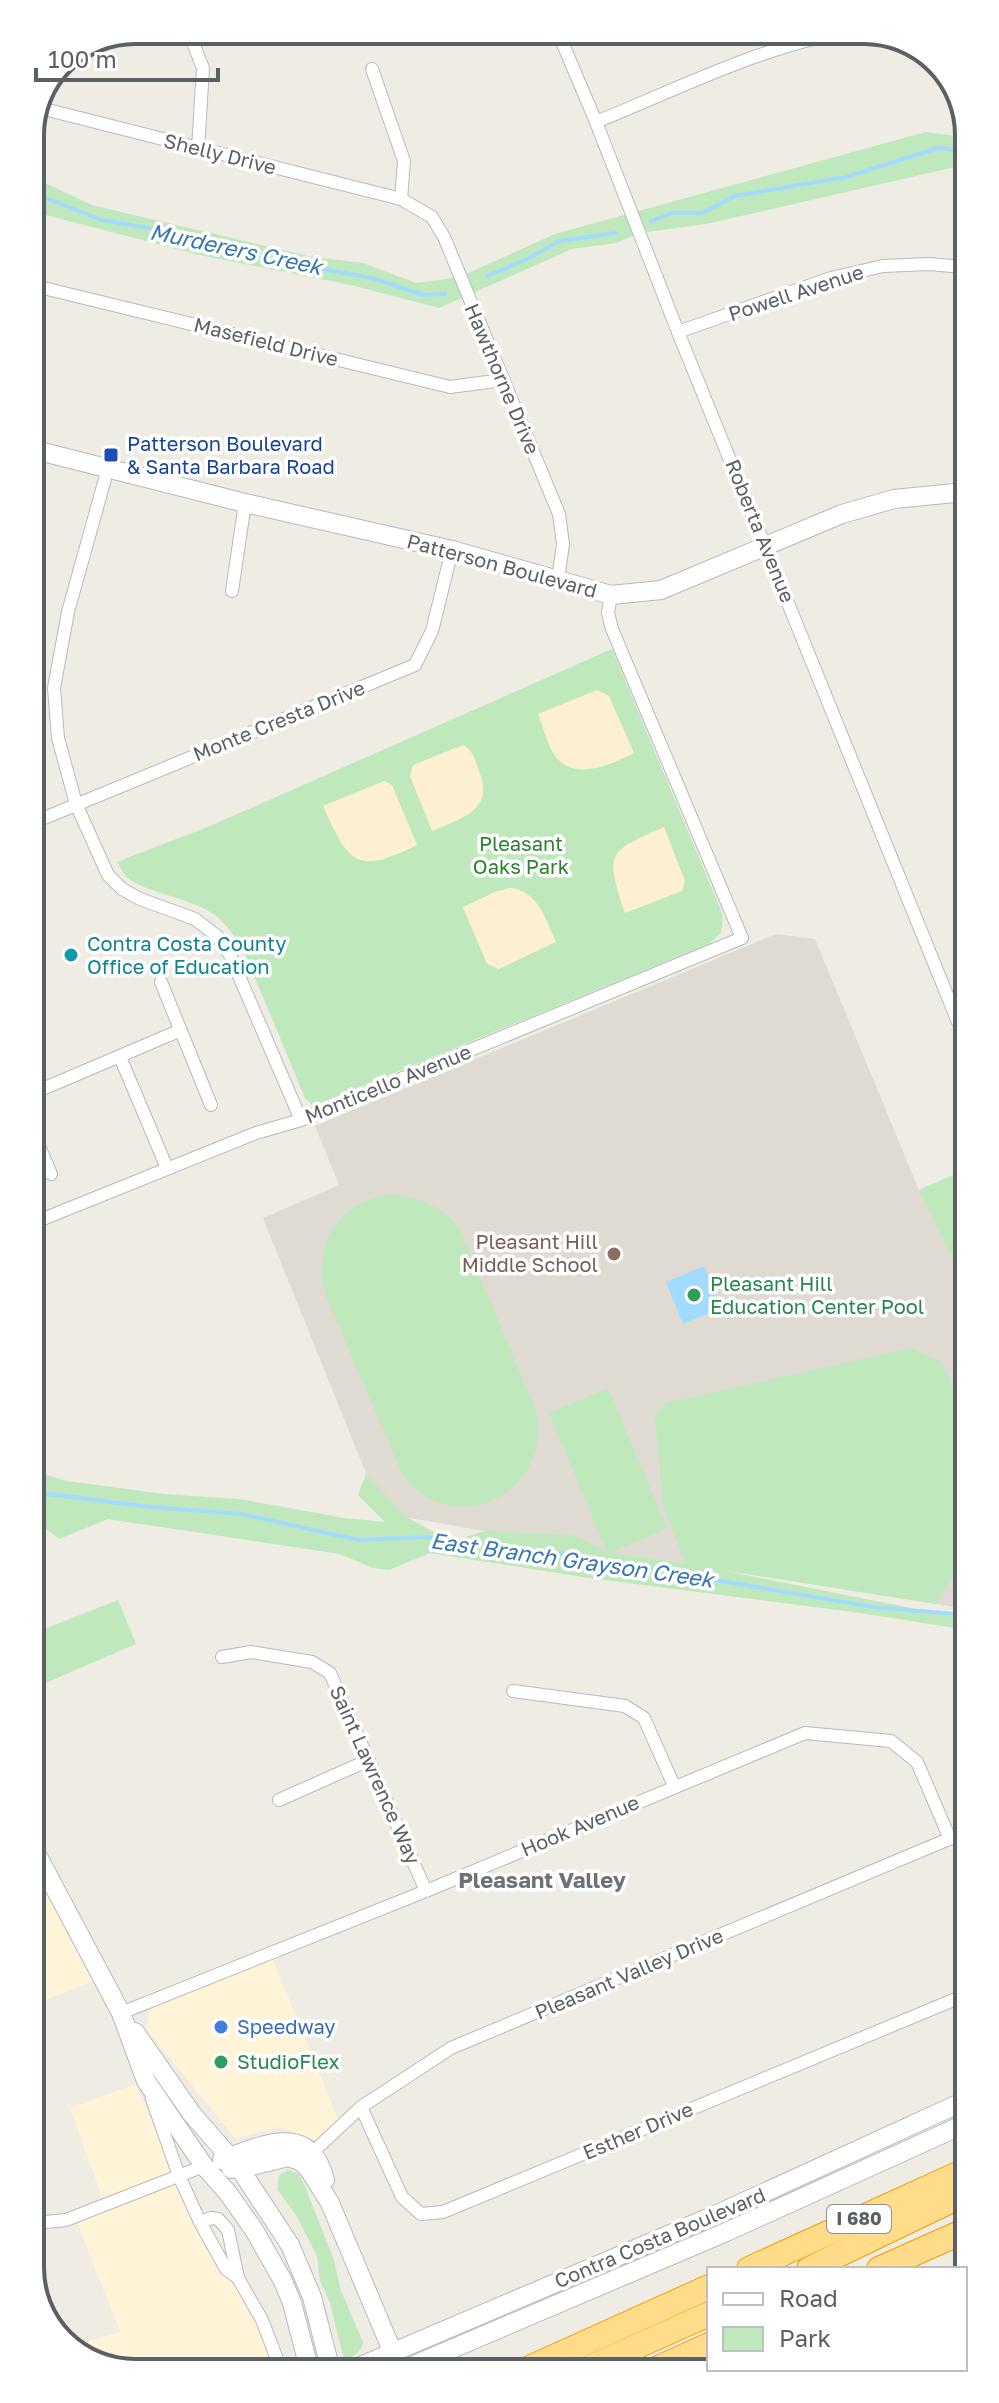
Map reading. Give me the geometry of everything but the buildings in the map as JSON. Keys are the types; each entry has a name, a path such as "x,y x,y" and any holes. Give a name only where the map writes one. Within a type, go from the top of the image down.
{"highway":[{"name":"I 680","path":"753,2267 955,2175"},
{"name":"I 680","path":"813,2267 955,2199"},
{"name":"I 680","path":"884,2267 955,2235"},
{"path":"549,2359 707,2288"},
{"path":"609,2359 707,2315"},
{"path":"678,2359 707,2346"}],"street":[{"path":"194,44 203,68 198,149"},
{"name":"Roberta Avenue","path":"563,44 955,1015"},
{"path":"596,122 771,51 797,44"},
{"path":"372,69 404,161 401,199"},
{"name":"Shelly Drive","path":"48,110 401,199"},
{"name":"Hawthorne Drive","path":"401,199 432,217 444,237 559,514 563,544 558,580"},
{"name":"Powell Avenue","path":"678,332 831,278 883,266 955,266"},
{"name":"Masefield Drive","path":"44,288 450,387 502,380"},
{"name":"Patterson Boulevard","path":"44,452 245,503 452,550 611,595 661,590 842,514 894,499 955,493"},
{"path":"108,468 68,612 54,688 58,738 76,804 108,875 122,889 140,899 195,919 224,946 301,1120"},
{"path":"232,591 245,503"},
{"name":"Monte Cresta Drive","path":"44,818 415,665 432,631 452,550"},
{"name":"Monticello Avenue","path":"44,1218 256,1133 301,1120 742,938 612,629 608,613 611,595"},
{"path":"161,982 211,1105"},
{"path":"44,1088 181,1030"},
{"path":"120,1057 167,1168"},
{"path":"44,1158 51,1174"},
{"name":"Saint Lawrence Way","path":"222,1657 251,1652 312,1662 330,1673 426,1891"},
{"path":"513,1691 625,1706 644,1718 674,1786"},
{"name":"Hook Avenue","path":"121,2013 426,1891 805,1733 891,1741 917,1762 950,1839"},
{"path":"279,1800 369,1760"},
{"name":"Pleasant Valley Drive","path":"312,2153 361,2107 451,2048 955,1837"},
{"path":"44,1872 121,2013 192,2114 235,2163 290,2245 303,2271 328,2359"},
{"name":"Esther Drive","path":"361,2107 402,2197 421,2214 443,2212 955,1999"},
{"path":"121,2013 179,2176 226,2269 238,2278"},
{"path":"146,2081 204,2166 254,2230 283,2281 307,2359"},
{"name":"Contra Costa Boulevard","path":"378,2359 730,2209 955,2105"},
{"name":"Contra Costa Boulevard","path":"428,2359 724,2233 955,2128"},
{"path":"235,2163 271,2142 289,2142 312,2153 319,2163 330,2203 395,2359"},
{"path":"44,2222 66,2220 204,2166 282,2157 295,2158 308,2168 330,2203"},
{"path":"200,2222 218,2219 228,2230 238,2278 270,2336 278,2359"}],"shaded area":[{"name":"Pleasant Hill Middle School","path":"776,934 815,939 919,1190 955,1264 955,1607 608,1553 382,1513 263,1218 339,1185 315,1126"},
{"path":"44,1879 103,1977 44,2000"},
{"path":"268,1947 339,2122 320,2141 277,2127 236,2139 146,2029 150,2009 144,1995"},
{"path":"136,2084 183,2198 238,2278 276,2359 129,2359 100,2352 84,2343 120,2332 75,2217 105,2205 70,2108"}],"green space":[{"path":"926,132 955,136 955,167 706,224 640,233 616,243 572,249 439,308 351,285 200,255 44,215 44,183 92,205 312,257 363,263 416,283 460,277 555,234"},
{"name":"Pleasant Oaks Park","path":"612,649 720,908 723,917 721,933 709,944 313,1106 305,1098 243,949 227,927 206,909 132,881 117,862 210,826"},
{"path":"955,1174 955,1264 919,1190"},
{"path":"396,1194 431,1205 447,1215 460,1229 536,1411 538,1440 530,1465 515,1485 495,1499 472,1506 447,1505 423,1495 402,1474 325,1294 323,1256 335,1226 359,1204"},
{"path":"911,1348 941,1362 955,1393 955,1573 936,1604 720,1570 955,1617 955,1628 430,1553 389,1570 373,1568 340,1554 108,1519 59,1539 44,1528 44,1474 67,1481 164,1494 239,1499 344,1518 385,1522 358,1495 366,1474 408,1518 451,1541 486,1531 574,1535 607,1552 549,1413 608,1388 667,1528 610,1553 685,1563 663,1505 655,1416 666,1403"},
{"path":"118,1600 136,1644 44,1684 44,1629"},
{"path":"288,2170 299,2174 334,2260 341,2291 363,2342 358,2352 346,2359 330,2303 320,2281 317,2256 296,2215 277,2189 279,2175"}],"sand":[{"path":"597,690 609,696 634,753 591,769 569,767 552,751 538,714"},
{"path":"463,745 475,759 483,785 479,804 464,817 432,831 410,776 413,765"},
{"path":"384,781 392,785 417,845 380,860 367,861 348,852 323,806"},
{"path":"664,827 685,881 682,891 625,913 615,877 616,856 631,842"},
{"path":"510,888 528,894 534,900 556,942 499,969 487,964 463,907"}],"water":[{"name":"Pleasant Hill Education Center Pool","path":"704,1266 722,1308 683,1324 666,1282"}],"waterway":[{"name":"Murderers Creek","path":"651,221 671,213 702,213 735,196 846,177 938,148 955,150"},
{"name":"Murderers Creek","path":"44,197 102,220 183,234 293,264 372,278 423,295 445,294"},
{"name":"Murderers Creek","path":"487,276 560,241 616,233"},
{"name":"East Branch Grayson Creek","path":"44,1493 150,1507 242,1514 358,1540 427,1537 563,1554 873,1607 955,1614"}],"place":[{"name":"Patterson Boulevard & Santa Barbara Road","path":"111,455"},
{"name":"Contra Costa County Office of Education","path":"71,955"},
{"name":"Pleasant Hill Middle School","path":"614,1254"},
{"name":"Pleasant Hill Education Center Pool","path":"694,1295"},
{"name":"Speedway","path":"221,2027"},
{"name":"StudioFlex","path":"221,2062"}],"district":[{"name":"Pleasant Valley","path":"542,1880"}]}
